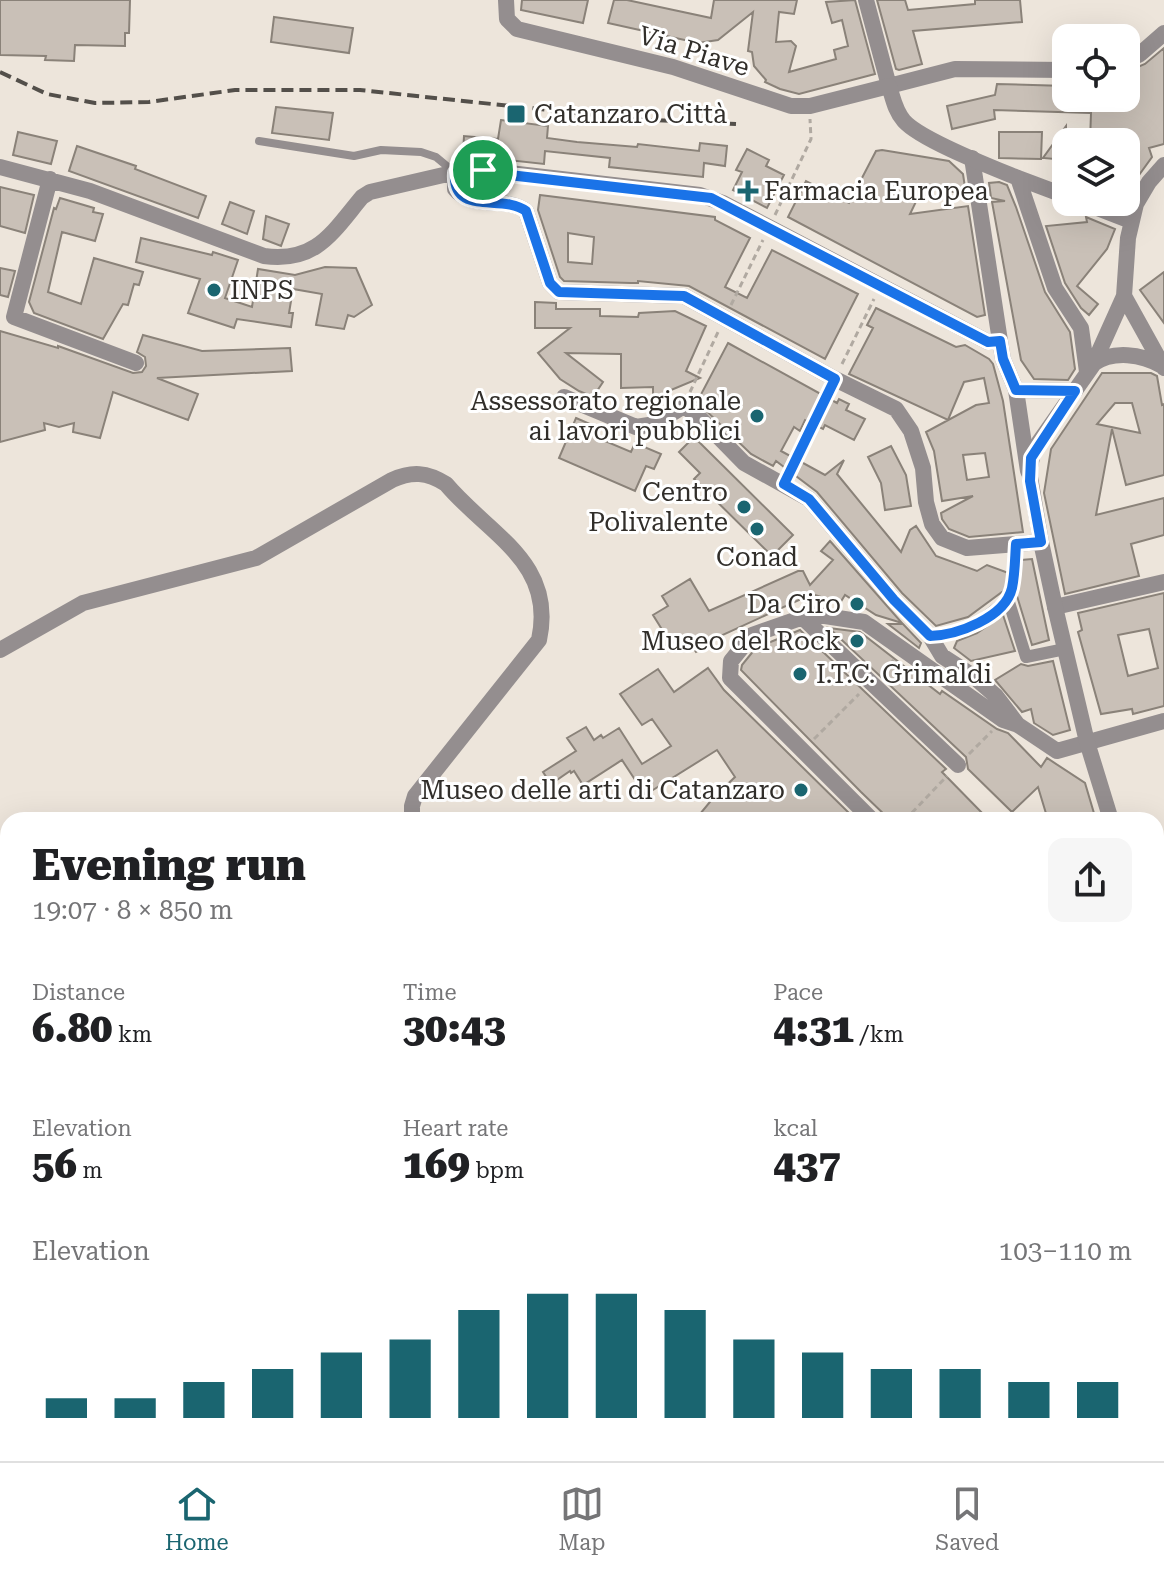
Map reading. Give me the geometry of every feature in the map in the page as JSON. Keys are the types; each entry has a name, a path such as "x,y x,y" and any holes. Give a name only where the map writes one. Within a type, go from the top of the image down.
{"street":[{"name":"Via Piave","path":"506,0 507,19 517,29 673,67 782,104 810,106 955,69 1052,70"},
{"path":"866,0 897,112 909,126 972,158 1052,191"},
{"path":"1140,54 1164,33"},
{"path":"972,158 1003,359 1016,390 1041,542 1087,742 1109,812"},
{"path":"1030,481 1034,449 1090,368 1124,296 1131,221 1142,192 1164,165"},
{"path":"0,167 90,191 264,256 283,258 305,254 316,248 370,192 455,173 483,170 700,195 723,203 988,342 1000,341"},
{"path":"455,173 455,189 464,198 515,204 526,211 550,283 559,292 684,296 896,409 911,431 923,468 926,502 932,524 942,538 967,548 1041,542"},
{"path":"1018,178 1055,288 1081,328 1090,368"},
{"path":"50,179 14,317 136,363"},
{"path":"1118,216 1131,221"},
{"path":"1124,296 1163,367"},
{"path":"1090,368 1109,357 1134,356 1152,360 1163,367"},
{"path":"1016,390 1075,391"},
{"path":"564,397 636,427 655,424 684,406 744,463 809,499 894,600 930,636 942,656 996,696 1010,722"},
{"path":"0,650 83,603 256,558 392,480 405,474 433,476 446,484 528,565 542,601 543,621 539,640 415,796 412,812"},
{"path":"1055,607 1164,582"},
{"path":"930,636 964,631 1008,599 1026,657 1065,649"},
{"path":"857,812 730,678 731,661 752,635 812,614 864,622 1057,751 1164,721"},
{"path":"802,617 958,765"}],"lane":[{"path":"259,141 354,156 381,150 421,152 436,157 455,173"}],"path":[{"path":"779,205 811,139 810,106"},
{"path":"784,484 881,285"},
{"path":"1008,599 1016,544"},
{"path":"802,751 905,649"},
{"path":"913,812 958,765 1010,722"}],"building":[{"path":"0,0 130,0 129,33 125,33 125,46 75,45 74,61 45,60 46,56 0,55"},
{"path":"522,0 588,0 583,23 521,10"},
{"path":"614,0 711,18 714,0 797,0 794,14 779,12 776,42 791,41 796,46 789,72 836,59 834,50 848,46 842,20 832,23 826,2 855,0 875,74 799,94 780,89 765,82 754,66 752,52 748,51 753,12 718,40 698,43 608,23"},
{"path":"877,0 905,0 908,10 975,4 975,0 1020,0 1022,22 913,31 922,64 899,70 896,69"},
{"path":"274,17 353,28 349,53 271,42"},
{"path":"1164,48 1164,144 1149,148 1152,157 1140,174 1140,128 1090,128 1091,113 1059,112 1140,112 1140,66"},
{"path":"997,84 1052,86 1052,112 994,110 995,119 952,129 947,106 995,95"},
{"path":"276,107 333,113 329,140 272,133"},
{"path":"501,120 548,126 547,138 577,142 637,147 638,144 699,151 700,143 727,146 725,166 704,163 703,177 609,167 610,158 545,151 544,164 463,155 464,136 498,139"},
{"path":"18,132 57,141 51,164 13,155"},
{"path":"999,132 1042,132 1041,159 999,158"},
{"path":"1052,145 1052,159 1043,158"},
{"path":"77,146 136,166 135,169 206,196 198,218 69,171"},
{"path":"747,149 769,160 766,166 784,175 767,208 733,190 742,172 736,170"},
{"path":"876,151 949,161 963,174 966,194 923,187 910,214 968,206 985,315 977,317 788,217 806,181 849,203"},
{"path":"989,183 1007,185 1045,292 1070,332 1075,369 1068,380 1034,379 1021,360 992,202 1005,201 991,198"},
{"path":"0,187 34,195 25,233 0,226"},
{"path":"540,195 715,217 715,220 750,238 725,287 747,298 772,250 858,294 825,359 689,286 638,281 564,281 538,210","holes":["568,233 594,237 592,264 568,262"]},
{"path":"60,198 94,208 93,212 103,214 95,241 62,232 48,292 81,304 94,258 143,272 139,285 134,284 128,305 123,304 103,339 34,313 29,302 54,208"},
{"path":"230,202 254,211 247,234 222,224"},
{"path":"266,216 289,224 281,246 263,239"},
{"path":"1086,217 1115,229 1107,249 1077,286 1098,304 1089,315 1065,283 1046,226 1087,222"},
{"path":"141,238 238,260 225,298 252,307 258,269 295,275 325,267 356,268 372,305 354,317 348,315 344,329 316,325 322,294 293,289 289,313 293,313 291,327 237,319 234,328 188,313 200,279 136,262"},
{"path":"0,268 15,271 8,297 0,295"},
{"path":"1164,272 1164,323 1140,290"},
{"path":"535,302 556,303 556,309 600,309 600,316 638,317 639,313 675,311 706,326 686,371 700,378 671,390 670,395 653,400 653,387 621,388 621,354 566,353 603,382 593,397 579,391 560,379 538,353 570,328 535,328"},
{"path":"876,308 956,347 965,345 993,364 1003,401 1023,532 969,537 949,529 942,519 941,513 973,496 942,501 934,451 926,432 976,405 989,403 984,378 964,382 948,420 849,374 873,328 867,325","holes":["985,453 989,477 967,480 963,455"]},
{"path":"0,331 58,346 133,373 142,372 146,366 145,357 137,352 143,335 202,351 290,348 292,371 157,378 198,394 188,420 113,392 100,438 73,432 74,423 59,427 44,423 45,430 0,442"},
{"path":"728,343 837,403 839,399 849,404 846,410 865,419 854,440 825,425 823,429 805,420 800,431 794,427 781,451 825,475 844,460 837,474 901,552 910,530 916,526 936,556 977,571 987,565 1011,574 1021,560 1032,559 1049,640 1032,645 1017,596 1010,590 1002,592 968,617 936,626 902,593 817,492 776,461 773,466 751,454 697,402"},
{"path":"1102,373 1151,373 1157,376 1164,404 1164,475 1126,485 1112,429 1096,515 1164,498 1164,535 1131,544 1139,576 1065,594 1044,493 1051,449","holes":["1115,403 1132,403 1140,433 1097,424"]},
{"path":"576,418 590,424 586,433 631,452 635,443 661,454 654,469 646,466 635,491 559,458"},
{"name":"Centro Polivalente","path":"694,437 793,535 772,556 694,479 700,473 679,452"},
{"path":"891,446 906,475 911,506 885,510 881,483 868,457"},
{"path":"830,541 902,623 876,615 845,595 840,603 812,594 705,643 706,646 696,652 685,636 671,644 653,615 668,606 662,596 690,579 709,611 798,571 803,571 810,585 833,560 821,551"},
{"path":"1164,593 1164,706 1133,714 1132,709 1101,714 1078,632 1082,630 1078,613","holes":["1149,629 1158,668 1128,676 1118,635"]},
{"path":"1003,615 1015,651 971,661 954,648 957,641 977,633"},
{"path":"888,624 903,624 921,643 919,648"},
{"path":"829,628 860,632 940,694 942,691 997,729 1008,733 1041,767 1047,758 1085,783 1094,812 1046,812 1038,787 1012,812 968,769 966,757"},
{"path":"800,630 946,769 942,772 981,812 882,812 741,670 759,644"},
{"path":"1053,661 1070,730 1053,735 1034,723 1031,709 1022,712 995,680 1021,664 1028,666"},
{"path":"708,668 724,690 848,812 702,812 735,777 717,750 645,795 622,760 583,785 574,771 551,784 543,772 576,751 567,738 586,727 594,740 619,728 642,764 671,746 652,719 642,725 620,694 658,669 674,692"}],"railway":[{"path":"0,72 47,94 95,103 149,102 235,90 360,90 633,119 736,124"}],"place":[{"name":"Catanzaro Città","path":"516,114"},
{"name":"Farmacia Europea","path":"748,191"},
{"name":"INPS","path":"214,290"},
{"name":"Assessorato regionale ai lavori pubblici","path":"757,416"},
{"name":"Centro Polivalente","path":"744,507"},
{"name":"Conad","path":"757,529"},
{"name":"Da Ciro","path":"857,604"},
{"name":"Museo del Rock","path":"857,641"},
{"name":"I.T.C. Grimaldi","path":"800,674"},
{"name":"Museo delle arti di Catanzaro","path":"801,790"}],"route":[{"path":"483,170 711,198 988,342 1000,341 1003,359 1016,390 1075,391 1034,449 1031,458 1030,481 1041,542 1016,544 1008,599 964,631 930,636 894,600 809,499 784,484 835,379 684,296 559,292 550,283 526,211 515,204 470,200 455,189 455,173 483,170"}]}
